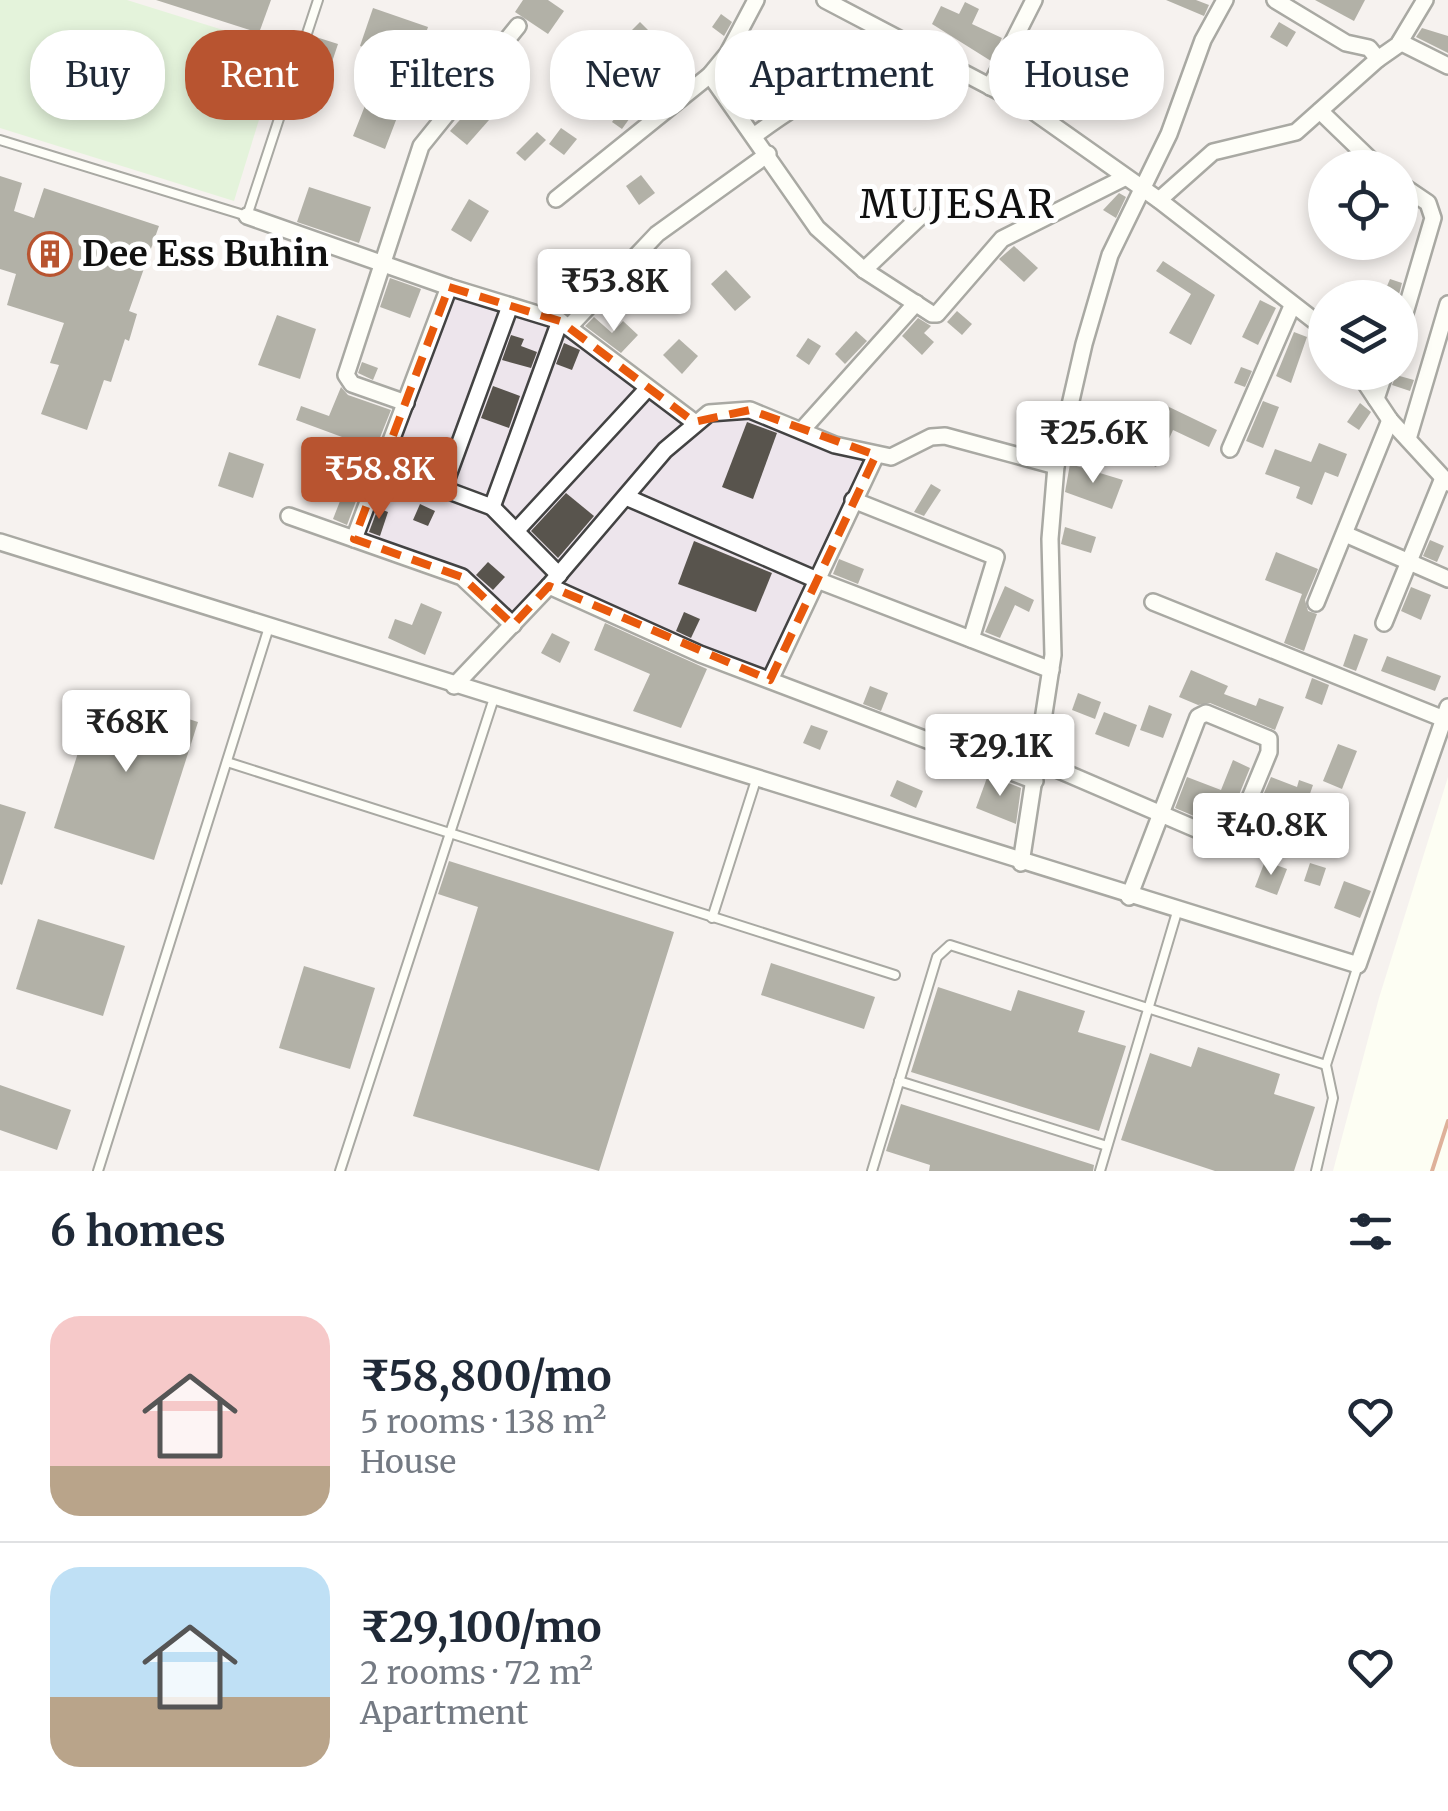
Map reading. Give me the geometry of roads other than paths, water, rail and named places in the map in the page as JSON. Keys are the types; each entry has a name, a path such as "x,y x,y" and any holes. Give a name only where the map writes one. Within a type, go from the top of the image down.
{"street":[{"path":"740,30 756,0"},
{"path":"826,0 879,30"},
{"path":"853,18 860,0"},
{"path":"1019,30 1034,0"},
{"path":"1021,863 1051,670 1050,539 1056,466 1100,280 1224,0"},
{"path":"1274,0 1346,43 1369,48 1378,59"},
{"path":"1159,200 1213,152 1290,136 1400,42 1424,0"},
{"path":"406,402 352,384 346,375 421,146 518,26"},
{"path":"1400,42 1448,66"},
{"path":"556,198 715,68"},
{"path":"710,74 817,228 864,270 938,314 1002,239 1124,178"},
{"path":"1320,111 1360,150"},
{"path":"755,135 775,120"},
{"path":"1044,120 1159,200 1308,317"},
{"path":"492,507 564,324 658,234 768,154"},
{"path":"1415,280 1433,218 1428,203 1418,196"},
{"path":"864,270 923,214"},
{"path":"247,216 564,324 694,422"},
{"path":"354,540 448,287"},
{"path":"802,430 916,303"},
{"path":"1408,440 1448,304"},
{"path":"443,489 510,306"},
{"path":"1230,449 1292,306"},
{"path":"516,531 646,389"},
{"path":"1370,390 1390,420 1446,481 1384,623"},
{"path":"1376,399 1379,390"},
{"path":"454,686 513,626 694,422 708,413 738,408 836,446 876,455 899,456 931,438 945,436 1056,466"},
{"path":"1316,603 1390,420"},
{"path":"770,680 876,455"},
{"path":"382,466 492,507 554,580 770,680 1035,780"},
{"path":"626,498 817,580 1051,670"},
{"path":"853,500 996,557 970,639"},
{"path":"289,516 462,577 513,626"},
{"path":"1344,534 1448,579"},
{"path":"0,542 1129,897 1358,964 1446,713 1153,602"},
{"path":"1038,761 1159,814 1233,843 1269,752 1268,738 1200,714 1159,814 1129,897"}],"lane":[{"path":"0,140 247,216 318,0"},
{"path":"98,1171 268,628"},
{"path":"340,1171 453,835 494,698"},
{"path":"227,762 894,976"},
{"path":"712,918 756,780"},
{"path":"1100,1171 1178,912"},
{"path":"872,1171 943,946 962,948 1326,1066"},
{"path":"1316,1171 1333,1098 1326,1066 1358,964"},
{"path":"899,1081 1107,1146"}],"railway":[{"path":"1432,1171 1448,1121"}],"place":[{"name":"Dee Ess Buhin","path":"50,254"}],"district":[{"name":"MUJESAR","path":"958,205"}]}
